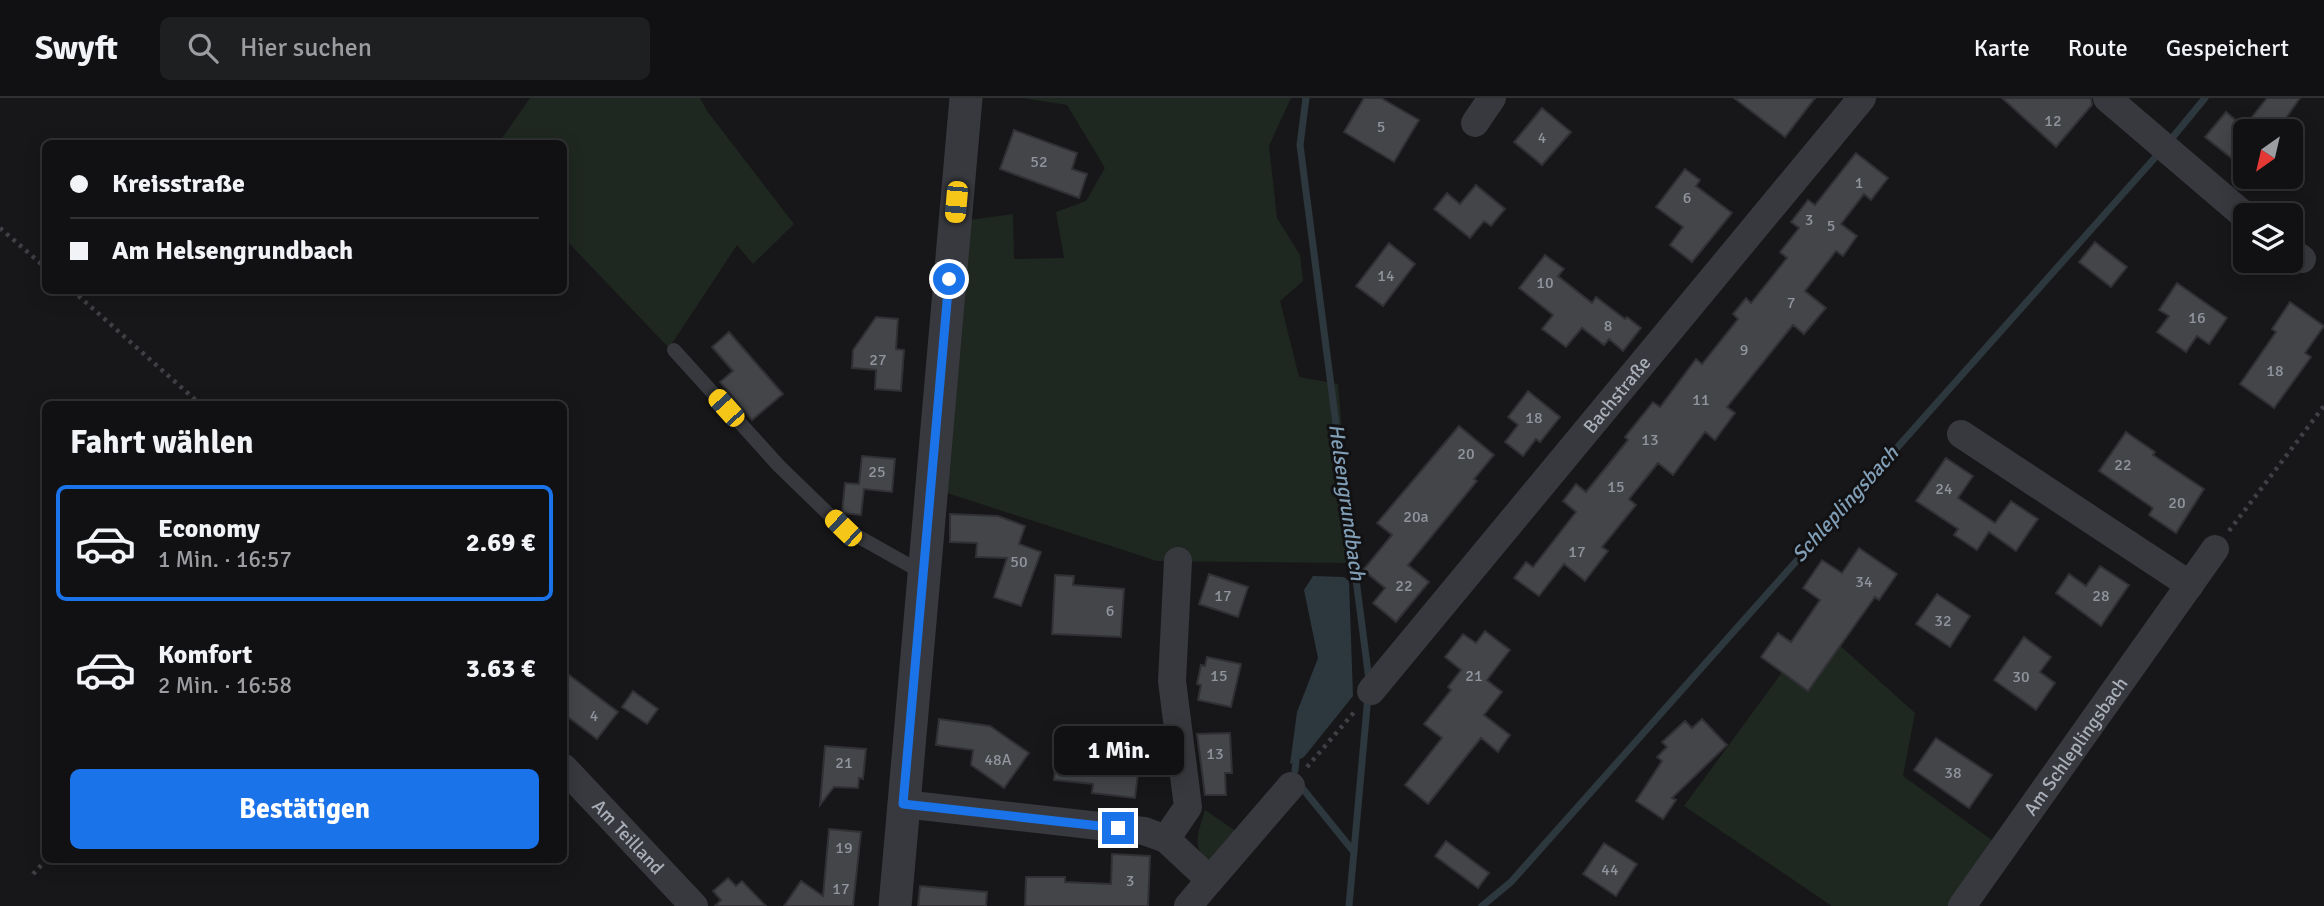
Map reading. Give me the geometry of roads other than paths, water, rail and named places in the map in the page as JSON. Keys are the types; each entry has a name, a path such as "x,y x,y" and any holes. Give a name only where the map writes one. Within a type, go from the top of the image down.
{"street":[{"path":"895,906 966,98"},
{"path":"1475,122 1492,98"},
{"name":"Bachstraße","path":"1367,696 1862,98"},
{"path":"2106,98 2233,206"},
{"path":"1961,434 2190,585"},
{"name":"Am Schleplingsbach","path":"1962,906 2215,549"},
{"path":"1166,839 1188,807 1172,681 1178,561"},
{"name":"Am Teilland","path":"567,771 694,906"},
{"path":"1188,906 1290,786"},
{"path":"903,804 1144,831 1166,839 1210,880"}],"lane":[{"path":"674,350 779,466 843,528 923,573"}],"waterway":[{"name":"Helsengrundbach","path":"1306,98 1300,145 1369,680"},
{"name":"Schleplingsbach","path":"2168,143 2205,98"},
{"name":"Schleplingsbach","path":"1482,906 1511,882 2160,152"},
{"name":"Helsengrundbach","path":"1349,906 1368,696"},
{"path":"1295,770 1296,761"},
{"path":"1303,789 1354,852"}]}
